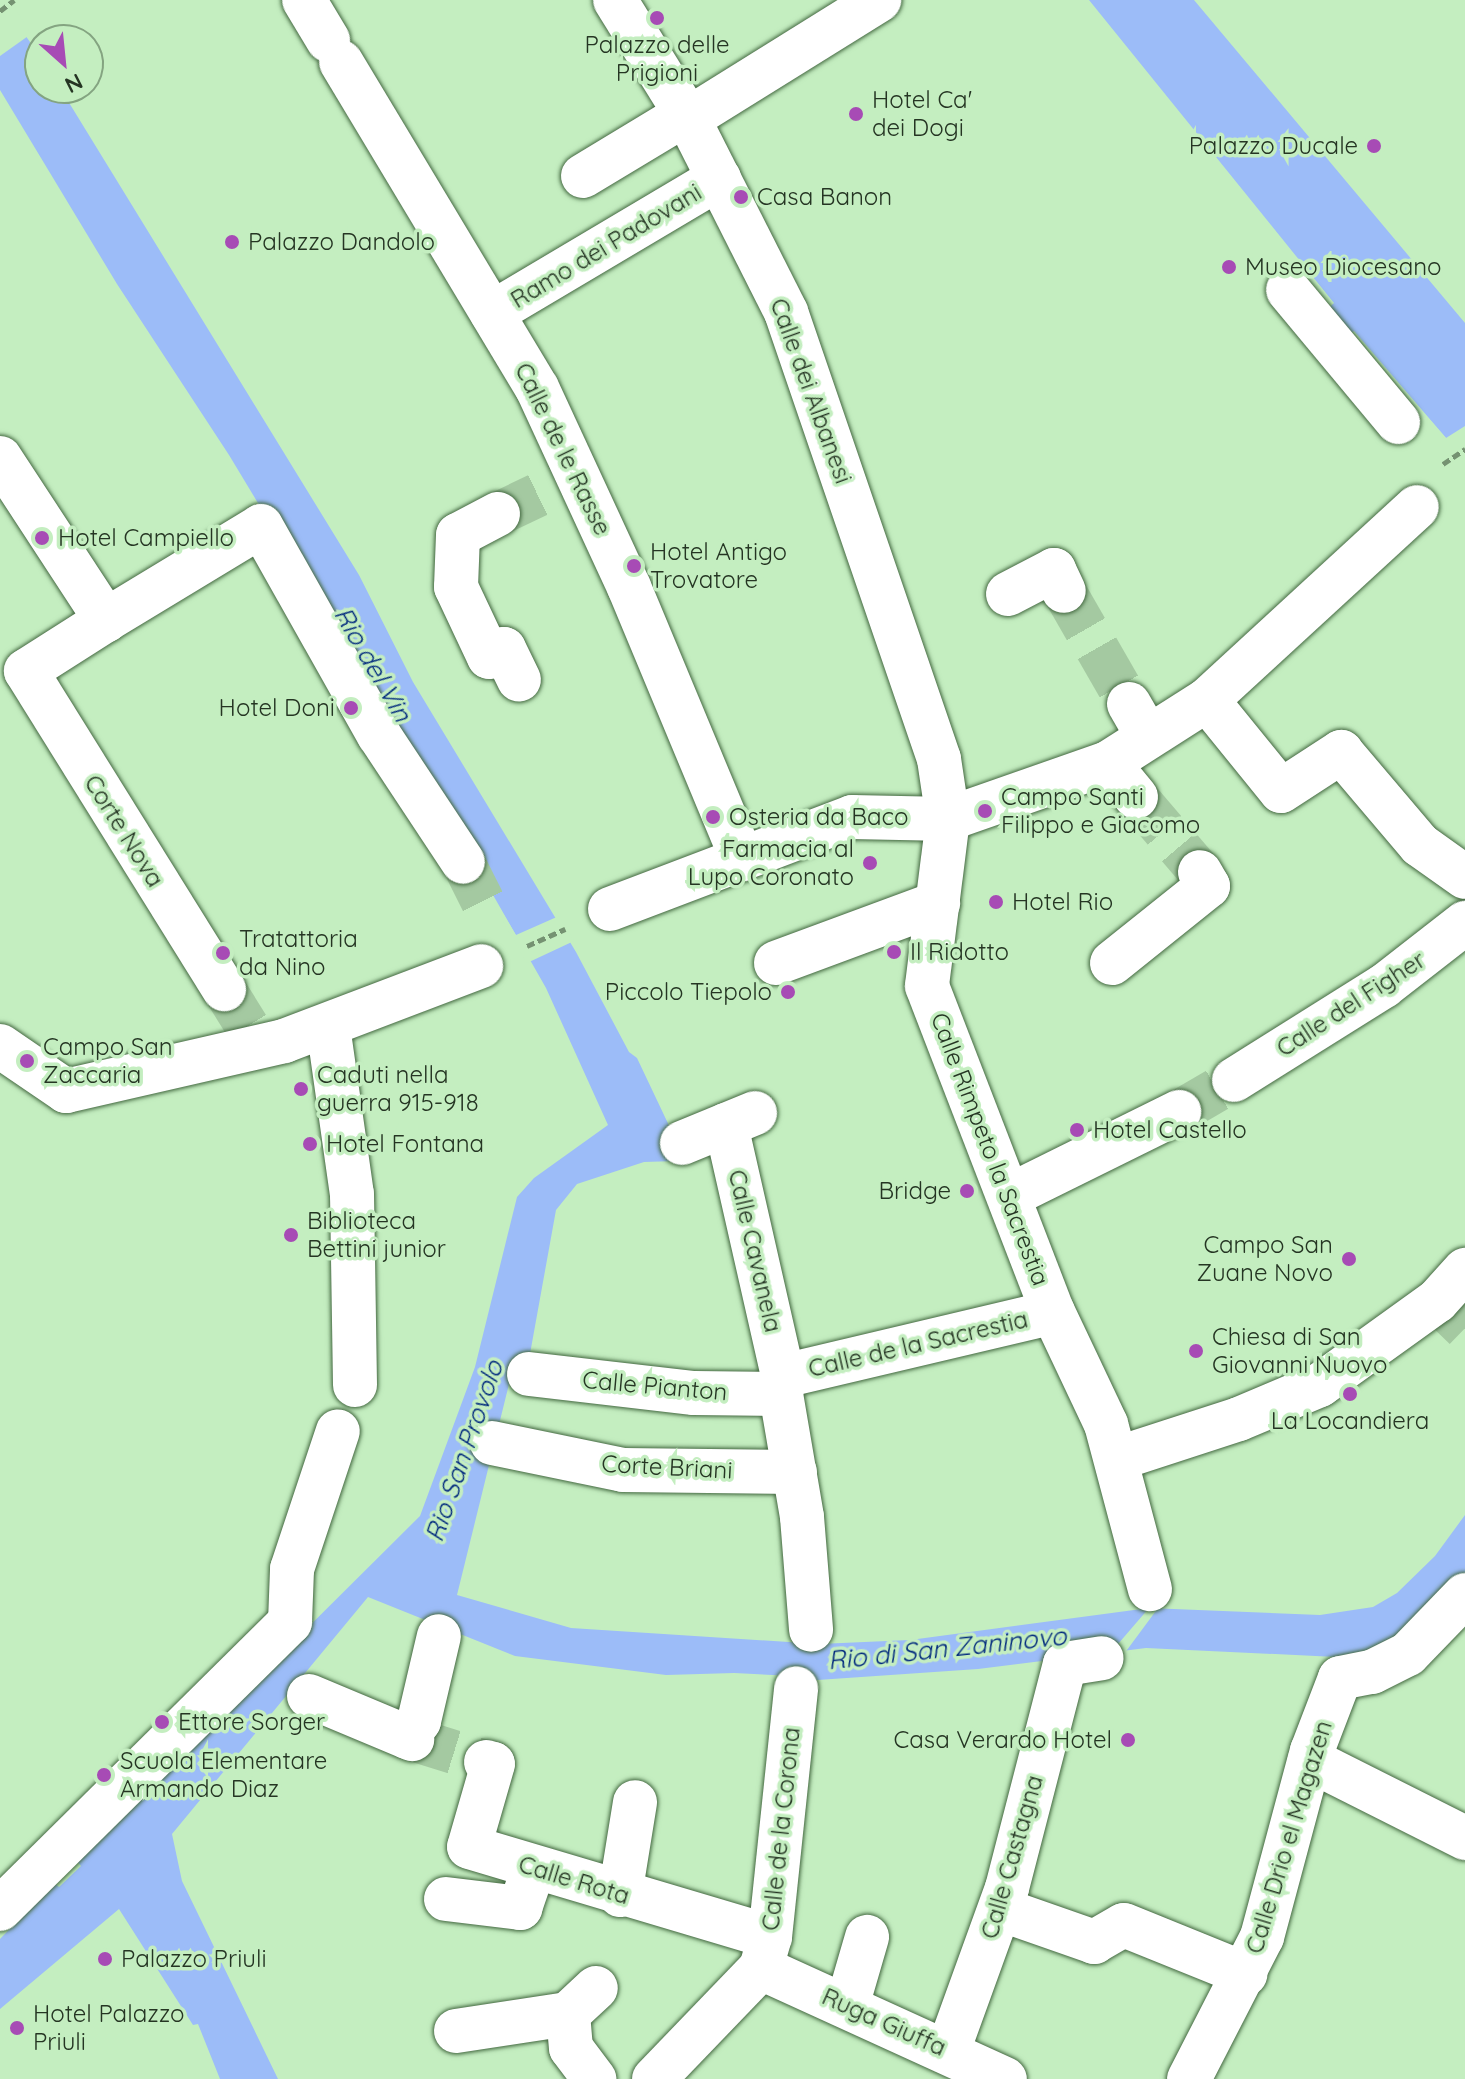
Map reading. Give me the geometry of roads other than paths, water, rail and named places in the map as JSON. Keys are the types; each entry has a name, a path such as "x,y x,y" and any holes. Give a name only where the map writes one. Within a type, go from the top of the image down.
{"street":[{"name":"Calle de le Rasse","path":"304,0 492,313 572,479 742,859"},
{"name":"Calle dei Albanesi","path":"615,0 687,116 786,312 939,759 948,819"},
{"path":"583,176 836,30 879,0"},
{"name":"Ramo dei Padovani","path":"492,313 719,178"},
{"path":"1288,290 1398,422"},
{"path":"0,458 106,620 261,526 379,735 463,862"},
{"path":"594,911 852,817 948,819 1108,763 1138,720 1207,700 1417,507"},
{"path":"498,514 458,535 456,587 489,657 504,649 519,680"},
{"path":"1008,594 1054,570 1064,591"},
{"name":"Corte Nova","path":"106,620 26,671 224,989"},
{"path":"1207,700 1281,791 1341,752 1420,845 1465,877"},
{"path":"1108,763 1136,797"},
{"path":"776,963 938,903 948,819"},
{"path":"1112,963 1215,875"},
{"name":"Calle Rimpeto la Sacrestia","path":"938,903 927,986 1053,1312 1106,1424 1150,1589"},
{"name":"Calle del Figher","path":"1234,1080 1384,986 1465,923"},
{"path":"0,1046 66,1091 264,1039 328,1026 481,966"},
{"path":"328,1026 352,1194 355,1385"},
{"path":"1009,1196 1179,1112"},
{"name":"Calle Cavanela","path":"682,1143 740,1119 782,1385"},
{"path":"1116,1459 1239,1419 1320,1385 1446,1293"},
{"name":"Calle de la Sacrestia","path":"782,1385 1053,1312"},
{"name":"Calle Pianton","path":"529,1374 668,1391 782,1385"},
{"path":"782,1385 795,1472 811,1630"},
{"path":"0,1909 290,1622 292,1569 338,1431"},
{"name":"Corte Briani","path":"492,1443 623,1470 795,1472"},
{"name":"Calle Drio el Magazen","path":"1189,2079 1245,1974 1278,1887 1310,1760 1340,1678 1372,1672 1408,1654 1465,1595"},
{"path":"309,1696 410,1738 419,1721 439,1636"},
{"name":"Calle Castagna","path":"948,2051 1000,1909 1065,1664 1086,1660"},
{"name":"Calle de la Corona","path":"766,1952 796,1688"},
{"path":"1310,1760 1465,1838"},
{"name":"Calle Rota","path":"486,1762 493,1764 469,1847 620,1895 766,1952"},
{"path":"620,1895 635,1802"},
{"path":"446,1899 520,1908 534,1867"},
{"path":"1000,1909 1094,1942 1124,1925 1245,1974"},
{"path":"847,2006 867,1937"},
{"path":"654,2079 766,1952"},
{"name":"Ruga Giuffa","path":"766,1952 847,2006 1005,2079"},
{"path":"456,2031 582,2001 571,2048 594,2079"}],"water":[{"path":"0,0 24,34 24,104 70,104 359,575 413,682 576,952 629,1052 637,1058 673,1134 676,1161 644,1162 577,1184 556,1210 528,1365 510,1380 457,1595 571,1628 819,1644 910,1640 1149,1608 1320,1615 1373,1607 1397,1593 1435,1556 1465,1515 1465,1580 1403,1644 1336,1657 1146,1648 978,1669 803,1681 794,1676 734,1673 666,1675 515,1656 368,1597 172,1834 182,1881 278,2079 220,2079 198,2024 193,2025 119,1909 0,2009 0,1939 54,1883 59,1887 81,1866 75,1859 420,1516 475,1367 517,1197 534,1178 608,1125 546,988 472,858 229,455 117,284 0,90"},
{"path":"1089,0 1194,0 1465,323 1465,460 1354,331 1341,340 1321,315 1334,303"}],"tunnel":[{"path":"498,514 565,482"},
{"path":"1064,591 1129,704"},
{"path":"1136,797 1200,872"},
{"path":"463,862 486,908"},
{"path":"224,989 250,1031"},
{"path":"1179,1112 1234,1080"},
{"path":"1442,1306 1465,1328"},
{"path":"412,1739 486,1762"}],"place":[{"name":"Palazzo delle Prigioni","path":"657,18"},
{"name":"Hotel Ca' dei Dogi","path":"856,114"},
{"name":"Palazzo Ducale","path":"1374,146"},
{"name":"Casa Banon","path":"741,197"},
{"name":"Palazzo Dandolo","path":"232,242"},
{"name":"Museo Diocesano","path":"1229,267"},
{"name":"Hotel Campiello","path":"42,538"},
{"name":"Hotel Antigo Trovatore","path":"634,566"},
{"name":"Hotel Doni","path":"351,708"},
{"name":"Campo Santi Filippo e Giacomo","path":"985,811"},
{"name":"Osteria da Baco","path":"713,817"},
{"name":"Farmacia al Lupo Coronato","path":"870,863"},
{"name":"Hotel Rio","path":"996,902"},
{"name":"Il Ridotto","path":"894,952"},
{"name":"Tratattoria da Nino","path":"223,953"},
{"name":"Piccolo Tiepolo","path":"788,992"},
{"name":"Campo San Zaccaria","path":"27,1061"},
{"name":"Caduti nella guerra 915-918","path":"301,1089"},
{"name":"Hotel Castello","path":"1077,1130"},
{"name":"Hotel Fontana","path":"310,1144"},
{"name":"Bridge","path":"967,1191"},
{"name":"Biblioteca Bettini junior","path":"291,1235"},
{"name":"Campo San Zuane Novo","path":"1349,1259"},
{"name":"Chiesa di San Giovanni Nuovo","path":"1196,1351"},
{"name":"La Locandiera","path":"1350,1394"},
{"name":"Ettore Sorger","path":"162,1722"},
{"name":"Casa Verardo Hotel","path":"1128,1740"},
{"name":"Scuola Elementare Armando Diaz","path":"104,1775"},
{"name":"Palazzo Priuli","path":"105,1959"},
{"name":"Hotel Palazzo Priuli","path":"17,2028"}],"water label":[{"name":"Rio del Vin","path":"373,664"},
{"name":"Rio San Provolo","path":"464,1451"},
{"name":"Rio di San Zaninovo","path":"947,1648"}]}
